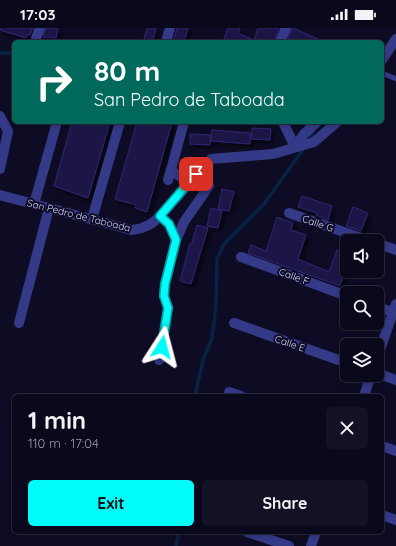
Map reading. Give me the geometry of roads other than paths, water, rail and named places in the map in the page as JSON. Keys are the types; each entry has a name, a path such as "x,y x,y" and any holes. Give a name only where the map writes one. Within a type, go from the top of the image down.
{"street":[{"path":"36,38 40,28"},
{"path":"167,40 170,28"},
{"path":"281,40 286,28"},
{"path":"384,57 396,39"},
{"path":"0,116 8,131 0,169"},
{"path":"34,204 56,124"},
{"path":"92,219 119,124"},
{"path":"183,124 169,175 188,183"},
{"path":"284,124 295,147 304,134 315,124"},
{"name":"San Pedro de Taboada","path":"0,195 132,230 143,229 153,223 160,216 211,159 274,154 314,142 335,124"},
{"path":"159,360 168,308 164,296 165,284 176,240 184,222 209,186"},
{"path":"19,323 49,208"},
{"name":"Calle G","path":"289,213 350,234"},
{"path":"160,216 169,224 176,240"},
{"path":"384,246 396,250"},
{"name":"Calle F","path":"241,257 340,293"},
{"path":"384,308 395,310 384,339"},
{"name":"Calle E","path":"234,323 340,361"},
{"path":"384,376 396,380"},
{"path":"365,394 369,382"},
{"path":"229,392 235,394"},
{"path":"384,447 396,451"},
{"path":"384,516 396,520"},
{"path":"253,534 289,546"},
{"path":"311,546 315,534"}],"lane":[{"path":"384,74 396,79"}],"waterway":[{"path":"0,53 12,53"},
{"path":"309,139 314,130"},
{"path":"195,394 203,360 212,338 216,305 217,259 224,244 264,204 302,151"},
{"path":"176,546 179,534"}]}
